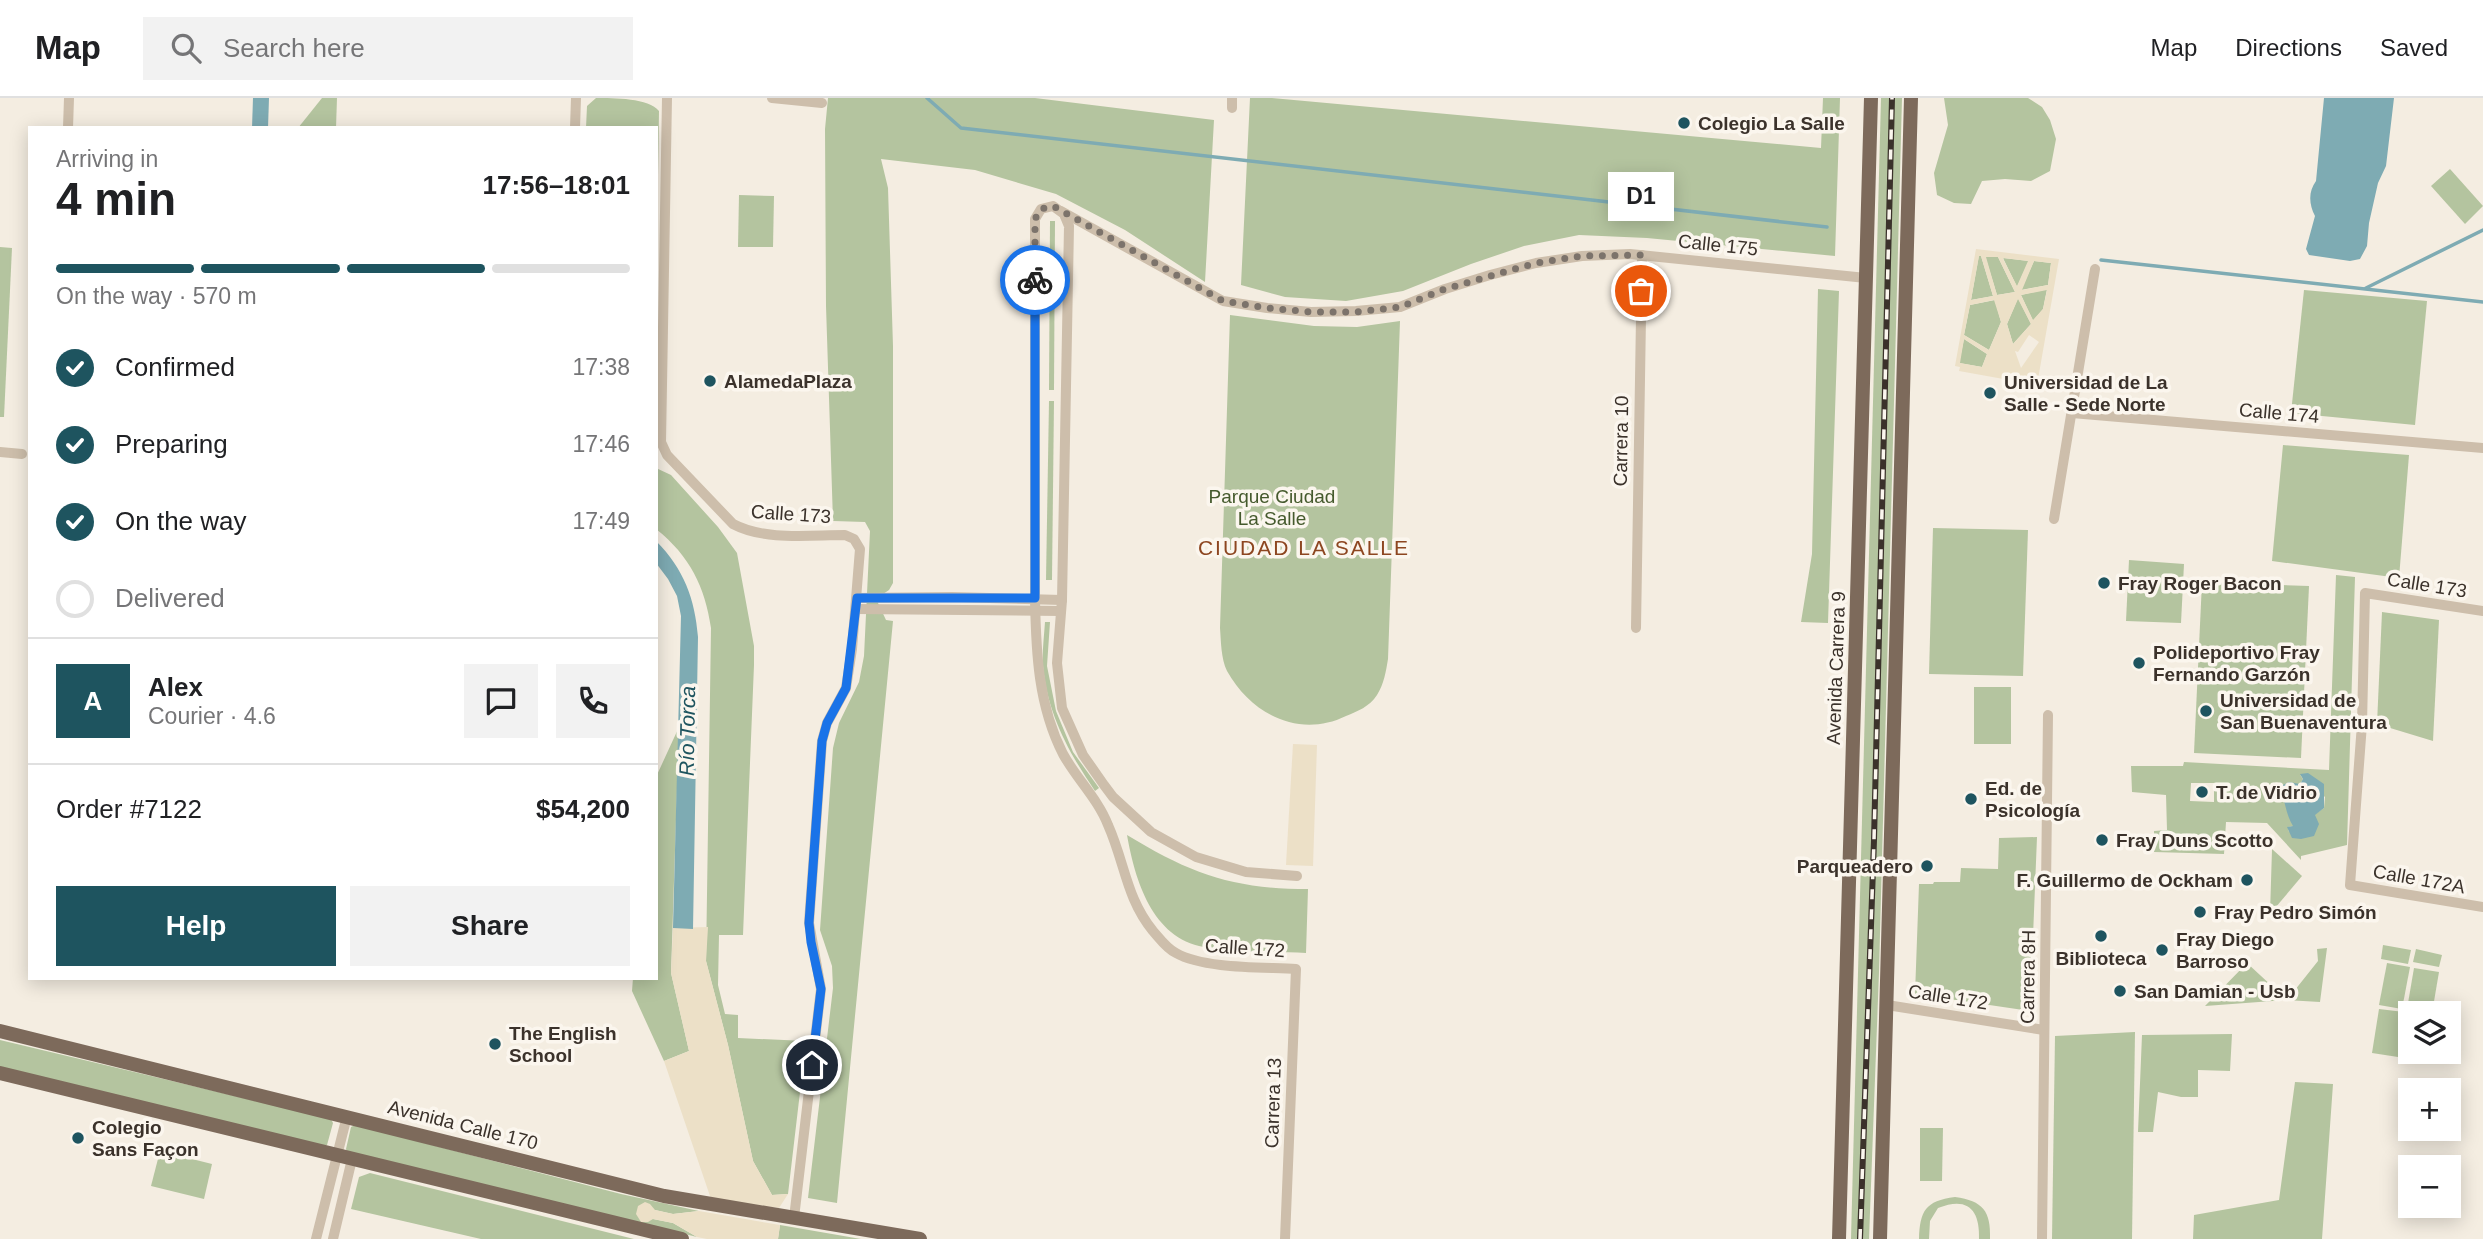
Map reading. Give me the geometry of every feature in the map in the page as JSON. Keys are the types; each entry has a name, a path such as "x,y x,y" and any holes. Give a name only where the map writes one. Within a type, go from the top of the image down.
{"main road":[{"name":"Avenida Carrera 9","path":"1839,1239 1871,98"},
{"path":"1880,1239 1911,98"},
{"name":"Avenida Calle 170","path":"0,1031 664,1196 920,1239"},
{"path":"0,1073 682,1239"}],"street":[{"path":"68,126 69,98"},
{"path":"575,126 576,98"},
{"name":"Calle 173","path":"667,98 661,442 667,456 701,488 733,524 744,530 761,534 845,535 854,539 860,549 856,604"},
{"path":"772,98 822,103"},
{"path":"1108,823 1063,753 1048,715 1036,662 1035,219 1041,209 1053,206 1064,214 1069,226 1061,605 1056,663 1062,708 1083,755 1104,785 1113,797 1151,832 1196,857 1246,872 1297,876"},
{"name":"Calle 175","path":"1053,206 1223,301 1311,312 1356,312 1400,307 1457,285 1536,263 1582,256 1642,255 1866,278"},
{"name":"Carrera 10","path":"1636,628 1642,255"},
{"path":"2054,519 2095,269"},
{"name":"Calle 174","path":"2072,412 2483,448"},
{"path":"0,452 22,454"},
{"name":"Calle 173","path":"2350,885 2362,724 2365,593 2483,611"},
{"path":"856,604 1035,598 1061,605"},
{"path":"856,604 1035,611 1061,605"},
{"path":"794,1219 821,989 809,923 822,741 827,723 846,688 856,604"},
{"name":"Carrera 8H","path":"2042,1239 2048,715"},
{"path":"1104,785 1108,823"},
{"name":"Calle 172","path":"1108,823 1126,884 1139,912 1159,939 1174,952 1195,962 1296,969"},
{"name":"Calle 172A","path":"2350,885 2483,908"},
{"name":"Carrera 13","path":"1285,1239 1296,969"},
{"name":"Calle 172","path":"1887,1005 2044,1030"},
{"path":"316,1239 347,1116"},
{"path":"333,1239 352,1159"}],"green space":[{"path":"322,98 337,98 336,126 300,126"},
{"path":"596,98 621,99 647,103 659,111 658,175 658,126 586,126 587,106"},
{"path":"828,98 1035,98 1214,120 1205,282 1125,230 1056,194 975,170 881,159 888,188 893,346 893,583 889,590 880,596 878,603 886,620 893,621 837,1203 808,1198 833,988 832,966 820,930 833,748 839,723 859,682 864,656 870,531 865,522 833,521 826,306 825,129"},
{"path":"1250,98 1821,148 1823,98 1840,98 1835,256 1647,238 1579,235 1524,246 1403,291 1346,301 1285,297 1241,285"},
{"path":"1881,98 1902,98 1879,972 1869,1239 1851,1239"},
{"path":"1944,98 2028,98 2042,107 2050,120 2056,139 2050,171 2031,181 1982,181 1971,204 1954,203 1937,195 1934,173 1948,125"},
{"path":"2450,169 2483,206 2465,224 2431,186"},
{"path":"739,195 774,196 773,247 738,247"},
{"path":"1050,221 1055,221 1054,390 1049,390"},
{"path":"0,247 12,248 4,417 0,417"},
{"path":"1979,255 1993,296 1971,300"},
{"path":"1985,256 1998,257 2015,292 1997,295"},
{"path":"2003,258 2029,261 2017,287"},
{"path":"2034,261 2051,263 2048,285 2021,290"},
{"path":"1818,289 1839,291 1828,623 1801,622 1812,554"},
{"path":"2047,289 2043,309 2033,321 2021,295"},
{"path":"2304,290 2427,301 2415,425 2291,413"},
{"path":"2018,298 2031,324 2013,344 2007,324"},
{"path":"1995,300 2001,322 1989,350 1964,335 1970,305"},
{"name":"Parque Ciudad La Salle","path":"1230,315 1314,326 1357,327 1400,321 1388,659 1383,682 1370,703 1328,722 1311,725 1294,723 1263,710 1237,686 1224,661 1220,628"},
{"path":"1964,339 1987,354 1982,367 1959,363"},
{"path":"1049,401 1054,401 1052,580 1046,580"},
{"path":"2283,445 2409,455 2399,578 2272,561"},
{"path":"658,469 671,475 718,527 737,553 754,646 743,935 719,935 718,985 725,1014 738,1015 738,1038 806,1041 788,1194 772,1195 753,1161 728,1045 706,961 711,628 705,599 694,573 668,539 658,531"},
{"path":"1933,528 2028,530 2023,676 1929,674"},
{"path":"2129,560 2184,564 2181,623 2126,621"},
{"path":"2336,575 2355,577 2347,845 2301,856 2301,860 2267,823 2226,822 2224,854 2154,852 2154,831 2167,830 2166,795 2132,792 2131,766 2183,766 2184,762 2329,770","holes":["2300,775 2325,797 2324,808 2289,832 2288,827 2294,826 2283,794 2300,784 2303,779","2191,783 2214,783 2214,802 2190,801"]},
{"path":"2202,582 2309,586 2301,758 2194,753"},
{"path":"2382,612 2439,620 2433,741 2377,724"},
{"path":"1045,622 1050,622 1047,666 1056,711 1073,752 1099,788 1095,791 1068,747 1049,700 1043,666"},
{"path":"1974,687 2011,687 2011,744 1974,744"},
{"path":"679,727 671,973 689,1051 664,1061 632,991 633,980 658,980 658,773"},
{"path":"1127,835 1172,860 1213,877 1257,886 1308,889 1306,953 1216,949 1186,941 1171,932 1159,919 1141,888"},
{"path":"2037,837 2030,1011 1915,994 1919,884 1960,882 1961,868 1998,869 1999,838"},
{"path":"2272,849 2302,876 2270,914"},
{"path":"2383,945 2411,950 2408,964 2381,959"},
{"path":"2327,948 2320,1002 2286,1000 2205,1006 2247,963 2287,1000 2318,961 2317,949"},
{"path":"2416,949 2442,955 2439,967 2413,962"},
{"path":"2387,963 2410,967 2404,1001 2398,1001 2398,1008 2379,1005"},
{"path":"2414,968 2439,972 2434,1001 2408,1001"},
{"path":"2379,1009 2398,1011 2398,1057 2372,1053"},
{"path":"2135,1032 2132,1239 2052,1239 2055,1036"},
{"path":"2232,1034 2230,1071 2198,1070 2198,1097 2181,1097 2158,1092 2153,1132 2138,1132 2142,1035"},
{"path":"0,1040 331,1119 333,1123 327,1145 0,1068"},
{"path":"2295,1082 2333,1084 2322,1239 2193,1239 2194,1215 2279,1200"},
{"path":"355,1125 621,1194 699,1211 673,1214 655,1210 653,1219 673,1223 697,1237 347,1152 351,1127"},
{"path":"1920,1128 1943,1128 1942,1181 1920,1181"},
{"path":"160,1151 212,1164 204,1199 151,1186"},
{"path":"370,1173 634,1239 481,1239 351,1209 359,1177"},
{"path":"1955,1197 1972,1201 1983,1209 1989,1221 1990,1239 1979,1239 1974,1213 1970,1208 1957,1204 1938,1208 1930,1221 1929,1239 1919,1239 1921,1221 1926,1209 1937,1201"},
{"path":"780,1225 861,1239 778,1239"}],"shaded area":[{"path":"1976,249 2059,259 2037,385 1959,371 1960,367 1955,366","holes":["1979,256 1981,256 1993,296 1971,300","1986,257 1998,257 2015,292 1997,295","2004,258 2028,261 2017,286 2003,259","2034,261 2051,263 2048,285 2022,290","2047,290 2043,309 2033,320 2021,295","2018,299 2031,324 2013,344 2007,324","1994,300 2001,322 1989,350 1964,335 1970,305","2029,335 2039,342 2021,368 2015,351 2018,352","1964,339 1987,354 1982,367 1960,363"]},
{"path":"1293,744 1317,745 1313,866 1286,865"},
{"path":"708,927 706,961 728,1045 753,1161 772,1195 788,1194 779,1208 711,1199 664,1061 689,1051 671,973 673,928"},
{"path":"645,1202 655,1210 673,1214 699,1211 780,1225 778,1239 707,1239 697,1237 673,1223 653,1219 641,1222 636,1214 638,1206"}],"water":[{"path":"253,98 269,98 268,126 252,126"},
{"path":"2324,98 2394,98 2386,166 2378,183 2367,246 2360,259 2350,261 2309,255 2306,249 2315,216 2310,198 2316,181"},
{"name":"Río Torca","path":"658,543 674,562 686,585 694,610 698,637 693,929 673,928 681,616 677,596 658,566"},
{"path":"2308,773 2324,784 2324,808 2315,815 2319,824 2314,836 2292,838 2287,827 2293,826 2279,787 2289,782 2300,784 2303,779 2300,774"}],"waterway":[{"path":"927,98 961,128 1827,227"},
{"path":"2366,288 2483,230"},
{"path":"2101,260 2483,302"}],"railway":[{"path":"1860,1239 1874,840 1892,98"}],"way so far":[{"path":"1035,280 1035,219 1041,209 1053,206 1223,301 1267,308 1356,312 1400,307 1490,275 1536,263 1582,256 1642,255 1641,291"}],"place":[{"name":"Colegio La Salle","path":"1684,123"},
{"name":"D1","path":"1641,291"},
{"name":"AlamedaPlaza","path":"710,381"},
{"name":"Universidad de La Salle - Sede Norte","path":"1990,393"},
{"name":"Fray Roger Bacon","path":"2104,583"},
{"name":"Polideportivo Fray Fernando Garzón","path":"2139,663"},
{"name":"Universidad de San Buenaventura","path":"2206,711"},
{"name":"T. de Vidrio","path":"2202,792"},
{"name":"Ed. de Psicología","path":"1971,799"},
{"name":"Fray Duns Scotto","path":"2102,840"},
{"name":"Parqueadero","path":"1927,866"},
{"name":"F. Guillermo de Ockham","path":"2247,880"},
{"name":"Fray Pedro Simón","path":"2200,912"},
{"name":"Biblioteca","path":"2101,936"},
{"name":"Fray Diego Barroso","path":"2162,950"},
{"name":"San Damian - Usb","path":"2120,991"},
{"name":"The English School","path":"495,1044"},
{"name":"Colegio Sans Façon","path":"78,1138"}],"district":[{"name":"CIUDAD LA SALLE","path":"1304,547"}],"route":[{"path":"812,1065 821,989 809,923 822,741 827,723 846,688 857,598 1035,598 1035,280"}]}
